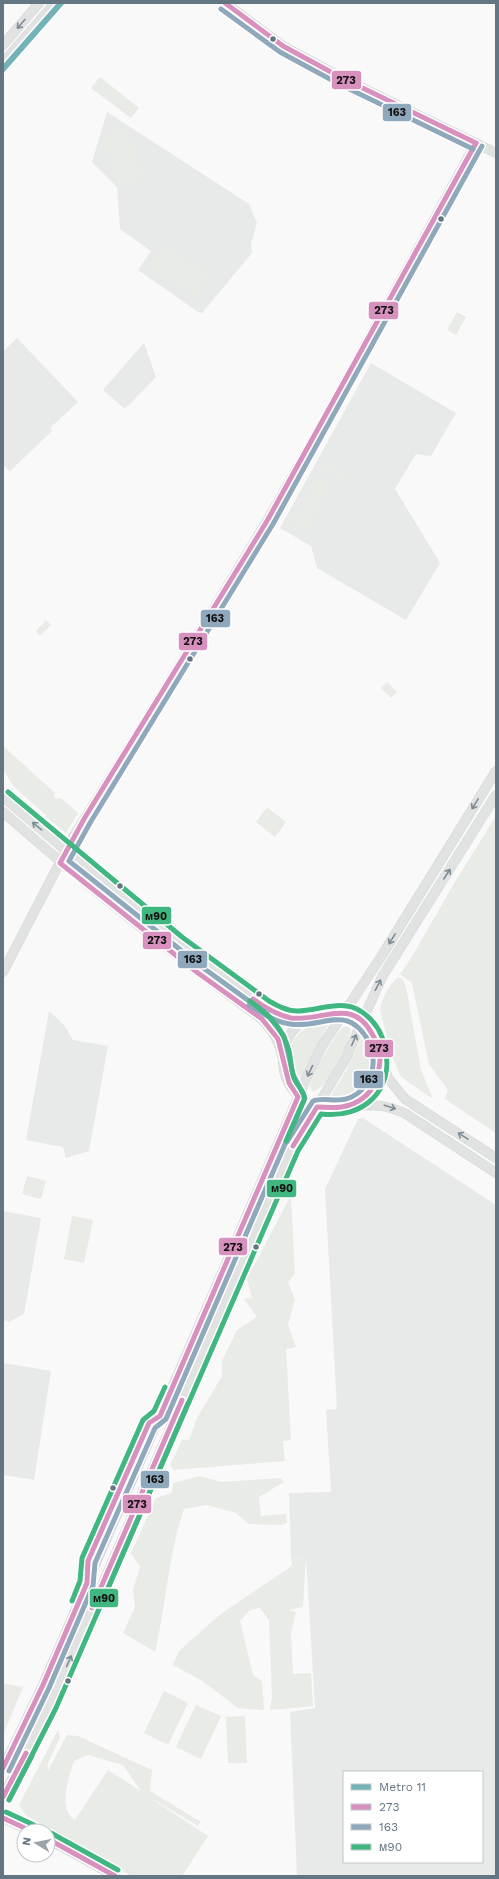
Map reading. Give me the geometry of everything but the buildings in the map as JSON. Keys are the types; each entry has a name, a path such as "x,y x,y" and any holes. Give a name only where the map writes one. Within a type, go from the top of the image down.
{"main road":[{"path":"3,44 39,3"},
{"path":"3,63 55,3"},
{"path":"225,3 280,44 342,78 496,153"},
{"path":"3,972 84,819 267,521 316,435 476,143"},
{"path":"3,1768 43,1686 298,1097 322,1046 381,957 496,771"},
{"path":"3,1797 50,1704 281,1170 304,1126 345,1060 382,977 496,795"},
{"path":"3,797 193,954 254,1000 269,1010 284,1016 297,1018 312,1016"},
{"path":"3,812 60,863 198,973 262,1019 272,1029 278,1039 285,1077 293,1092 298,1097 317,1107 334,1108 379,1104 395,1109 406,1114 496,1172"},
{"path":"283,1060 283,1049 291,1030 299,1022 322,1013 343,1013 362,1020 374,1036 388,1078 405,1099 496,1158"},
{"path":"352,1106 359,1102 372,1090 379,1073 381,1057"},
{"path":"3,1818 16,1824"},
{"path":"56,1843 115,1876"}],"shaded area":[{"path":"100,77 139,108 131,118 91,88"},
{"path":"107,112 249,204 257,223 251,244 252,253 202,313 198,312 138,270 151,251 120,229 117,187 92,162"},
{"path":"128,127 145,177 118,186 101,136"},
{"path":"162,244 210,275 196,298 148,267"},
{"path":"457,312 466,317 456,335 447,330"},
{"path":"17,338 78,402 50,428 52,431 10,471 3,465 3,352"},
{"path":"144,343 156,377 125,409 103,390"},
{"path":"371,363 456,413 431,456 416,454 395,489 440,563 406,620 317,568 311,546 280,528"},
{"path":"324,459 349,473 344,482 319,468"},
{"path":"318,476 332,484 312,521 297,512"},
{"path":"294,512 311,522 307,531 289,522"},
{"path":"46,620 51,625 40,636 36,631"},
{"path":"387,682 397,692 391,698 381,688"},
{"path":"3,746 55,793 54,796 57,799 61,798 78,813 66,833 45,816 47,816 13,786 3,769"},
{"path":"267,807 286,822 275,837 256,822"},
{"path":"496,816 496,1133 445,1099 448,1090 429,1064 412,983 400,974 410,960 455,882"},
{"path":"398,977 403,980 406,987 421,1070 433,1099 401,1077 394,1061 380,1011 386,993"},
{"path":"49,1011 64,1025 73,1040 108,1046 89,1151 66,1158 63,1147 26,1140"},
{"path":"330,1021 300,1079 295,1079 291,1068 290,1057 294,1039 300,1032 308,1027 318,1023"},
{"path":"348,1026 351,1030 342,1056 326,1082 313,1092 310,1087 314,1074 329,1047 343,1027"},
{"path":"364,1035 371,1049 373,1058 373,1074 370,1082 366,1089 356,1096 332,1101 330,1097 347,1069 362,1036"},
{"path":"363,1118 496,1205 496,1876 297,1876 290,1712 315,1708 306,1556 291,1557 289,1493 331,1492 326,1410 337,1409 325,1189 358,1119"},
{"path":"27,1176 46,1181 41,1199 22,1194"},
{"path":"291,1195 295,1274 288,1282 295,1299 288,1325 296,1347 286,1349 291,1440 283,1441 285,1461 174,1470 170,1465 182,1440 189,1440 197,1418 222,1376 222,1361 237,1330 257,1317 244,1299 252,1298 247,1279"},
{"path":"3,1211 41,1218 24,1314 9,1322 3,1320"},
{"path":"72,1216 93,1220 84,1263 64,1259"},
{"path":"3,1363 51,1371 34,1480 3,1475"},
{"path":"200,1476 221,1482 281,1478 284,1482 259,1497 261,1516 286,1514 287,1523 281,1525 249,1524 236,1513 207,1505 184,1509 174,1544 155,1652 123,1633 135,1607 133,1590 140,1567 131,1553 156,1498 172,1493 173,1483"},
{"path":"306,1556 303,1607 289,1610 296,1612 291,1633 293,1674 311,1673 313,1706 270,1710 272,1697 269,1620 260,1608 250,1610 240,1621 253,1675 262,1681 264,1710 238,1708 201,1680 173,1665 179,1651 222,1613 286,1570 292,1565 291,1557"},
{"path":"3,1683 23,1687 3,1735"},
{"path":"164,1691 188,1703 168,1745 144,1733"},
{"path":"196,1705 221,1716 201,1759 176,1747"},
{"path":"245,1716 247,1763 228,1763 226,1717"},
{"path":"58,1730 60,1737 48,1763 48,1771 67,1735 78,1736 152,1770 150,1791 201,1822 198,1826 146,1795 208,1836 182,1876 131,1876 115,1865 56,1832 56,1823 40,1823 27,1816 19,1805","holes":["88,1755 123,1765 141,1791 108,1770 75,1820 70,1815 65,1801 67,1784 74,1761"]}],"metro line":[{"name":"11","path":"3,69 61,3"}],"transit line":[{"name":"273","path":"225,3 283,46 342,78 476,143"},
{"name":"163","path":"221,9 280,52 339,84 473,149"},
{"name":"273","path":"3,1768 43,1685 87,1583 88,1561 149,1423 160,1416 298,1097 289,1083 278,1039 262,1019 198,973 60,863 84,819 267,521 476,143"},
{"name":"163","path":"9,1771 49,1688 93,1586 95,1563 155,1428 166,1419 305,1098 293,1074 284,1036 267,1014 202,967 69,861 90,823 273,524 482,146"},
{"name":"м90","path":"8,792 182,937 269,1001 293,1011 330,1006 346,1006 362,1012 374,1023 380,1032 385,1047 387,1063 385,1077 380,1089 372,1099 362,1107 350,1112 321,1114 298,1151 56,1708 9,1800"},
{"name":"273","path":"253,999 271,1010 291,1018 313,1017 335,1013 345,1013 354,1016 363,1022 371,1032 379,1049 379,1071 371,1090 358,1102 347,1106 317,1107 293,1146"},
{"name":"м90","path":"250,1001 269,1017 283,1035 289,1051 295,1081 304,1094 304,1100 286,1141"},
{"name":"163","path":"249,1005 284,1023 302,1025 334,1020 343,1020 352,1023 361,1030 369,1042 372,1050 372,1070 363,1089 357,1094 344,1099 313,1101 287,1142"},
{"name":"м90","path":"72,1601 80,1581 82,1558 143,1420 154,1411 165,1387"},
{"name":"273","path":"92,1608 182,1400"},
{"name":"163","path":"98,1611 188,1403"},
{"name":"273","path":"3,1797 26,1753"},
{"name":"163","path":"9,1800 32,1756"},
{"name":"м90","path":"6,1812 30,1823"},
{"name":"273","path":"3,1818 16,1824"},
{"name":"м90","path":"56,1836 118,1870"},
{"name":"273","path":"56,1843 115,1876"}]}
